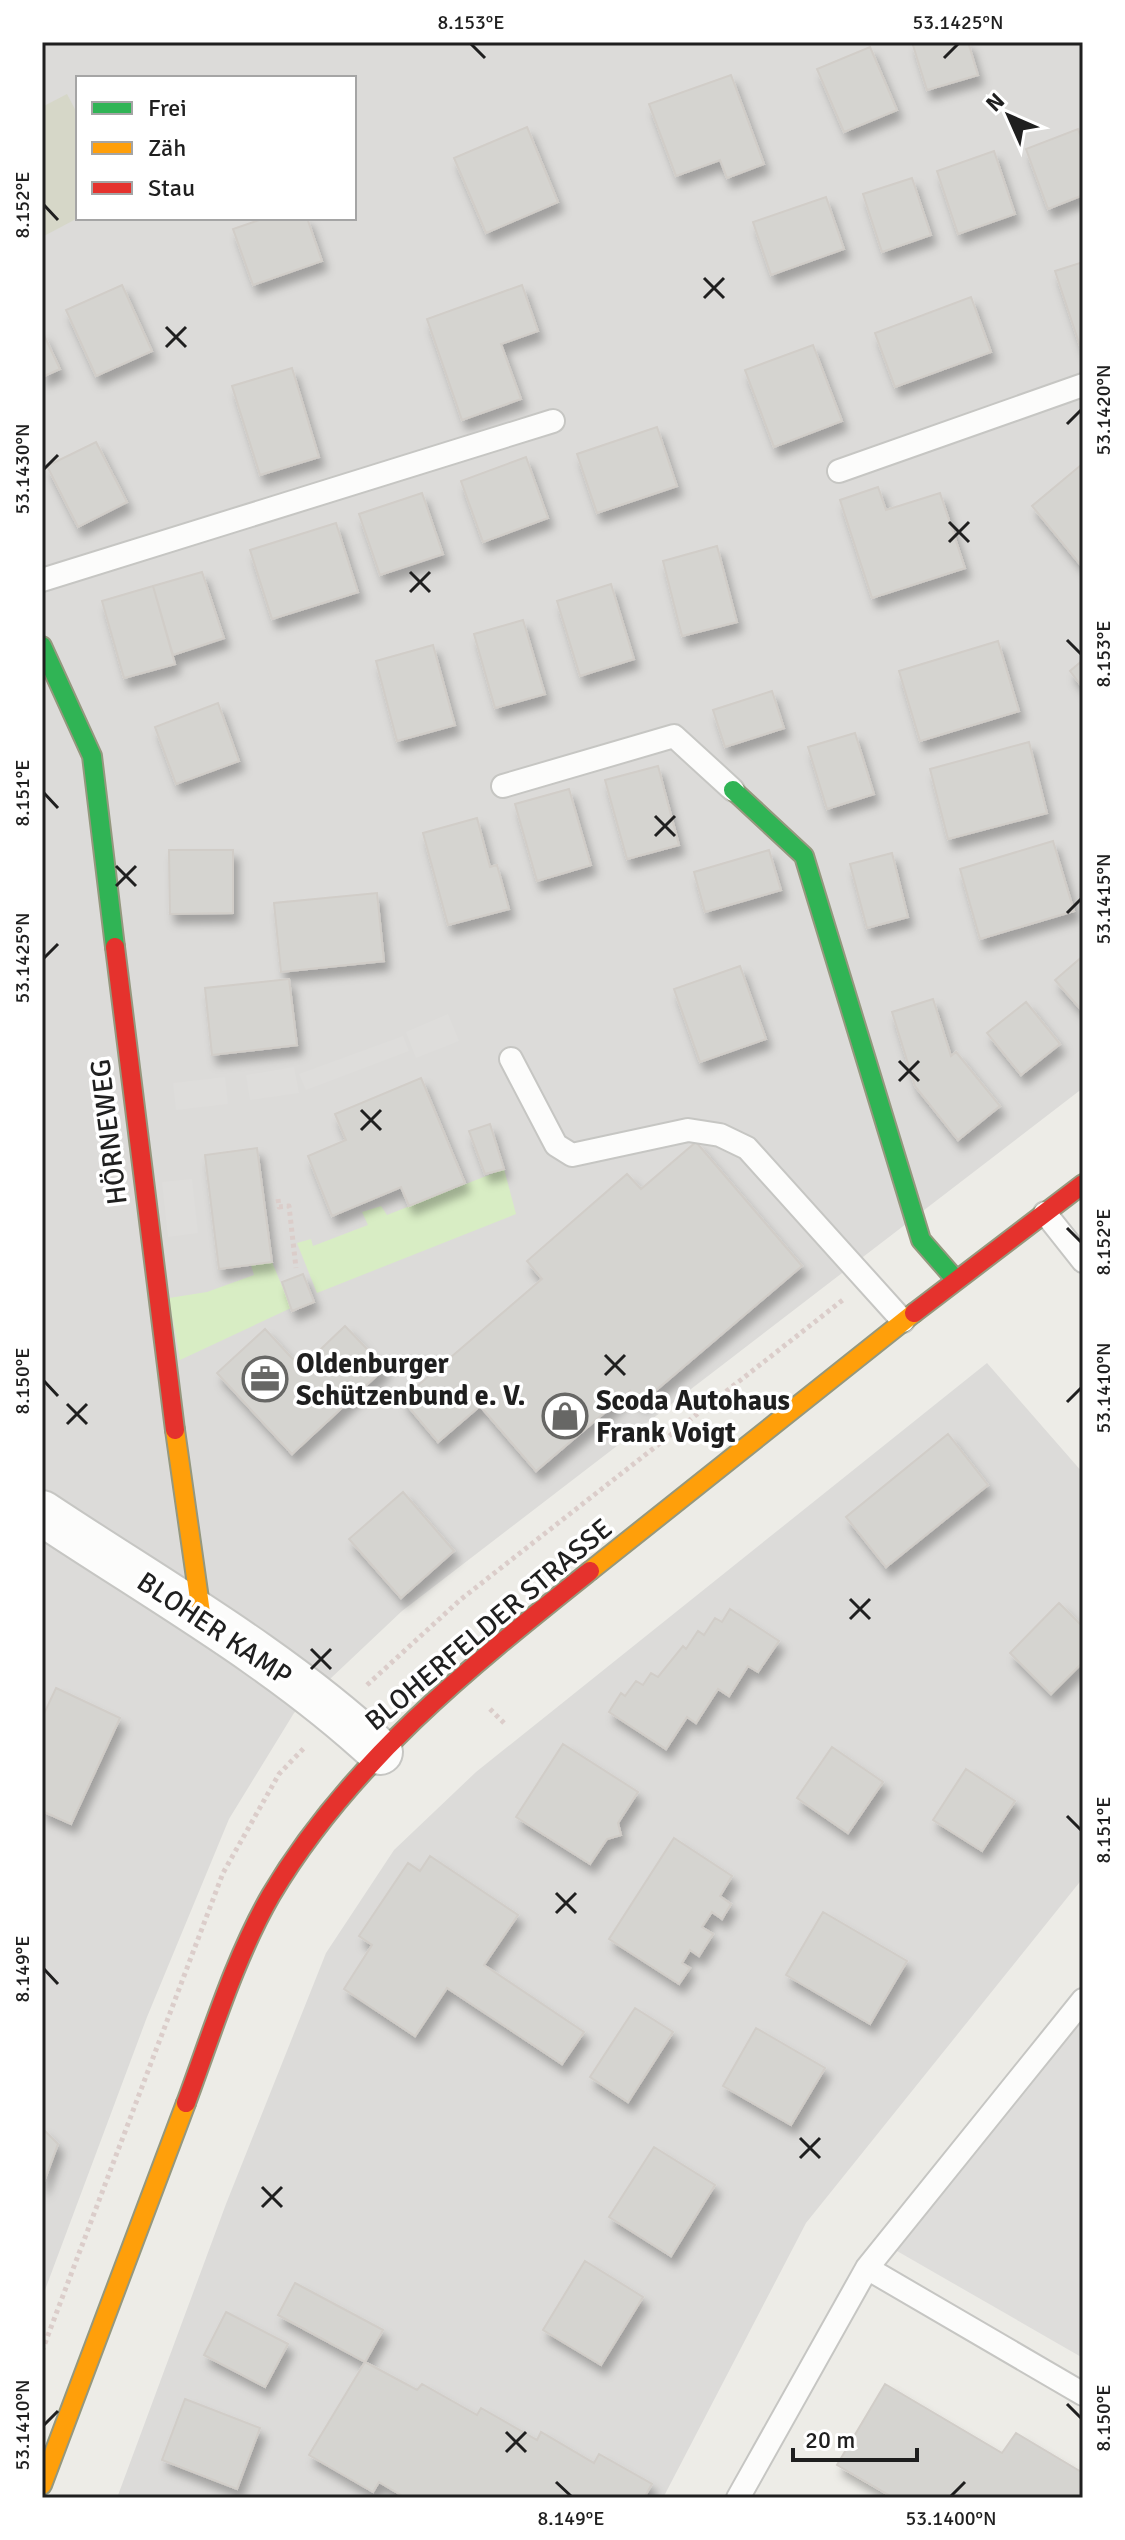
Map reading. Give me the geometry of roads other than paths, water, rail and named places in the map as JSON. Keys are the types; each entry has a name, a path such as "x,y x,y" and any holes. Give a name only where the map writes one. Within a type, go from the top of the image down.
{"street":[{"name":"HÖRNEWEG","path":"42,646 92,756 154,1280 202,1620"},
{"path":"733,790 804,856 921,1240 956,1280"},
{"name":"BLOHERFELDER STRASSE","path":"42,2485 47,2455 229,1989 270,1897 309,1838 380,1752 459,1678 903,1321 1083,1184"},
{"name":"BLOHER KAMP","path":"42,1513 278,1668 338,1712 380,1752"}],"lane":[{"path":"839,471 1083,385"},
{"path":"42,580 553,421"},
{"path":"503,786 674,736 733,790"},
{"path":"511,1059 556,1145 572,1155 688,1130 720,1135 747,1148 903,1321"},
{"path":"1045,1213 1083,1261"},
{"path":"738,2498 867,2268 1083,2000"},
{"path":"867,2268 1083,2394"}],"place":[{"name":"Oldenburger Schützenbund e. V.","path":"265,1379"},
{"name":"Scoda Autohaus Frank Voigt","path":"565,1416"}]}
